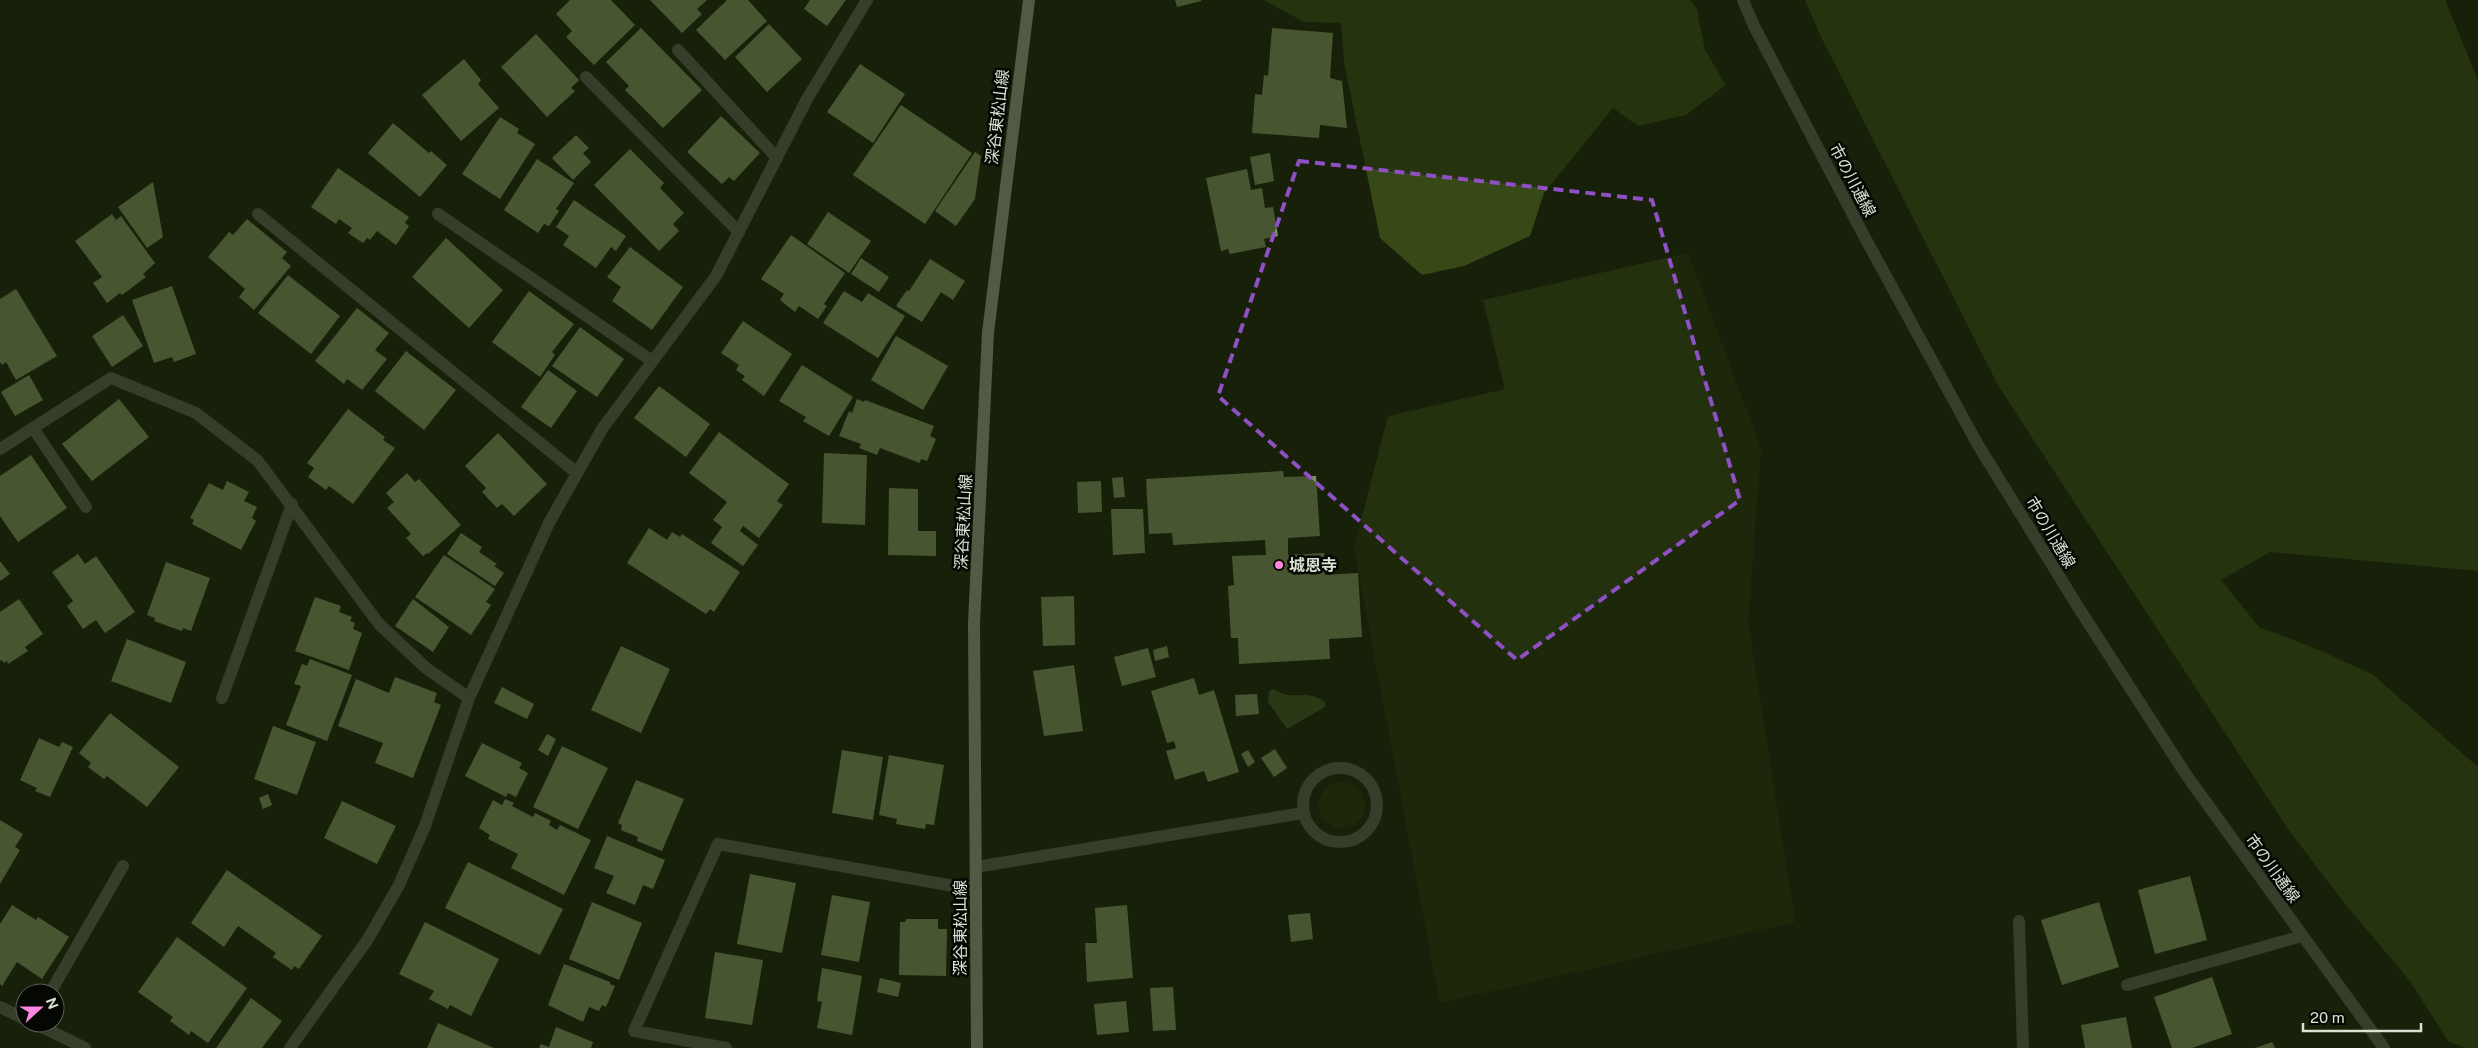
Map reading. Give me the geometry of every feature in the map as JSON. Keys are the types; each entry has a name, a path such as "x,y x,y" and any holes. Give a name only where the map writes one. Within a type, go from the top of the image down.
{"main road":[{"name":"深谷東松山線","path":"977,1048 974,623 988,333 1029,0"}],"street":[{"path":"290,1048 368,939 400,885 425,826 469,698 549,523 577,472 602,429 716,276 807,99 867,0"},
{"name":"市の川通線","path":"1743,0 1754,26 1863,234 1978,445 2080,610 2187,776 2384,1048"},
{"path":"678,50 777,158"},
{"path":"586,77 739,232"},
{"path":"258,214 577,472"},
{"path":"438,214 652,361"},
{"path":"0,449 111,378 196,413 258,461 292,504 379,624 426,668 469,698"},
{"path":"33,428 86,507"},
{"path":"222,698 292,504"},
{"path":"1346,767 1360,773 1370,783 1376,796 1377,811 1371,825 1361,836 1348,841 1333,842 1319,836 1308,826 1303,813 1303,798 1308,784 1318,774 1331,768 1346,767"},
{"path":"976,867 1303,813"},
{"path":"726,1048 634,1031 718,844 976,890"},
{"path":"56,983 123,866"},
{"path":"2020,921 2023,1048"},
{"path":"2127,985 2302,936"},
{"path":"0,1007 15,1014"},
{"path":"54,1033 85,1048"}],"highlighted area":[{"path":"1299,161 1652,200 1740,500 1517,660 1218,396"}],"shaded area":[{"path":"1264,0 1690,0 1697,9 1705,50 1726,85 1686,115 1638,126 1613,108 1544,193 1530,236 1464,266 1422,275 1380,238 1344,62 1341,23 1304,22"},
{"path":"1805,0 2445,0 2478,80 2478,571 2270,552 2221,580 2259,627 2312,647 2372,674 2478,767 2478,1048 2465,1048 2448,1041 2410,981 2341,899 2288,829 1999,387 1822,39"},
{"path":"1688,253 1761,449 1748,622 1795,922 1440,1003 1354,548 1388,416 1505,389 1483,300"},
{"path":"1274,689 1287,695 1305,695 1318,698 1325,702 1325,707 1287,729 1268,702 1269,691"},
{"path":"1342,782 1355,786 1361,792 1365,805 1361,818 1355,824 1342,828 1329,824 1323,818 1319,805 1323,792 1329,786"}],"building":[{"path":"570,0 611,0 635,25 594,65 566,37 572,31 556,14"},
{"path":"650,0 707,0 697,9 702,14 682,33"},
{"path":"727,0 748,0 767,21 725,60 696,30"},
{"path":"810,0 846,0 827,26 804,9"},
{"path":"1175,0 1201,0 1201,1 1177,7"},
{"path":"769,24 802,59 767,92 735,57"},
{"path":"641,28 702,90 663,128 625,90 629,86 606,62"},
{"path":"1272,28 1333,33 1330,78 1342,81 1347,128 1320,125 1319,138 1252,133 1255,94 1262,95 1264,75 1268,76"},
{"path":"536,34 579,80 571,88 575,91 547,117 501,67"},
{"path":"464,59 481,80 478,84 499,108 461,141 422,95"},
{"path":"860,64 905,94 873,143 827,112"},
{"path":"901,105 972,153 925,224 853,175"},
{"path":"721,116 760,153 734,181 729,177 722,184 687,152"},
{"path":"500,117 519,129 517,133 535,144 500,199 462,174"},
{"path":"393,123 429,153 431,151 447,165 420,197 368,153"},
{"path":"576,135 589,148 583,153 591,162 573,180 552,158"},
{"path":"630,149 664,183 660,188 684,213 673,224 679,231 659,251 594,185"},
{"path":"975,152 981,156 975,199 956,226 935,211"},
{"path":"1270,153 1274,181 1255,185 1250,157"},
{"path":"537,159 574,183 556,209 559,211 549,226 544,224 538,233 504,210"},
{"path":"338,168 409,217 405,223 409,226 396,245 377,231 370,240 367,238 363,243 348,233 352,228 339,219 336,224 311,207"},
{"path":"1247,169 1251,190 1262,188 1265,208 1273,207 1278,236 1264,239 1266,247 1230,254 1228,249 1221,251 1206,178"},
{"path":"153,182 163,237 147,248 118,207"},
{"path":"574,200 626,236 616,251 611,247 596,268 563,245 569,236 556,227"},
{"path":"828,212 871,241 849,273 807,244"},
{"path":"112,214 116,220 121,216 155,263 143,274 146,277 122,295 120,293 107,303 93,283 102,277 75,241"},
{"path":"247,219 287,252 282,258 291,266 254,310 239,297 245,289 208,257 229,232 233,235"},
{"path":"791,235 845,273 824,304 827,306 818,319 799,306 795,312 780,300 784,294 761,279"},
{"path":"446,238 503,290 469,328 412,277"},
{"path":"630,247 683,287 652,330 612,301 621,287 607,277"},
{"path":"861,258 889,277 879,292 851,274"},
{"path":"930,259 965,281 953,300 941,292 922,322 896,306 907,290 909,291"},
{"path":"288,275 340,316 311,354 258,313"},
{"path":"172,286 196,354 174,362 172,357 154,363 132,300"},
{"path":"16,289 57,356 16,380 6,362 2,365 0,362 0,299"},
{"path":"529,291 574,324 552,352 555,355 540,377 492,342"},
{"path":"844,291 862,302 868,293 905,316 878,358 823,323"},
{"path":"357,308 389,333 375,350 387,359 362,390 347,379 344,384 315,361"},
{"path":"123,315 143,346 112,367 92,336"},
{"path":"743,321 792,354 764,396 742,380 745,376 736,370 739,365 721,353"},
{"path":"580,327 624,359 597,397 552,366"},
{"path":"896,336 948,366 923,410 871,380"},
{"path":"406,351 456,390 424,430 375,391"},
{"path":"802,365 853,397 829,436 803,421 806,417 779,401"},
{"path":"548,370 577,391 551,428 521,407"},
{"path":"29,375 43,400 15,416 1,392"},
{"path":"659,386 710,424 686,457 634,418"},
{"path":"119,399 149,437 92,481 62,444"},
{"path":"857,399 864,402 865,400 934,426 930,436 936,439 927,461 921,459 920,463 880,448 877,455 859,448 861,444 839,436 849,411 852,413"},
{"path":"348,409 385,437 383,440 395,448 353,504 329,486 326,490 308,477 314,468 307,463"},
{"path":"719,432 789,484 777,501 783,505 759,538 743,526 740,531 758,545 743,566 711,543 722,527 713,520 727,502 689,473"},
{"path":"498,433 547,484 514,516 502,504 497,508 482,492 486,488 465,466"},
{"path":"824,453 867,455 865,525 822,523"},
{"path":"31,455 67,508 18,542 0,516 0,476"},
{"name":"城恩寺","path":"1283,471 1284,477 1316,476 1320,536 1288,538 1288,555 1324,553 1325,575 1358,573 1362,637 1329,639 1330,659 1239,664 1238,638 1231,638 1228,586 1234,585 1232,556 1266,555 1265,540 1173,545 1172,533 1149,534 1146,479"},
{"path":"407,473 415,482 419,479 461,525 428,554 423,556 406,538 411,534 387,508 394,502 386,493"},
{"path":"1123,477 1125,497 1114,498 1112,478"},
{"path":"227,481 249,492 244,501 257,507 252,518 256,521 241,550 192,524 194,520 190,518 209,483 223,490"},
{"path":"1101,481 1102,512 1078,513 1077,482"},
{"path":"889,488 918,489 918,531 936,531 936,556 888,555"},
{"path":"1111,509 1143,509 1145,553 1113,555"},
{"path":"649,528 667,540 672,532 680,537 682,534 740,572 714,612 710,609 706,614 627,563"},
{"path":"461,533 482,547 479,552 497,564 494,566 504,573 495,586 447,554"},
{"path":"78,554 85,564 96,556 135,612 105,633 96,620 83,629 67,606 73,601 52,572"},
{"path":"444,555 495,589 486,602 491,605 471,635 415,597"},
{"path":"0,561 10,574 0,581"},
{"path":"166,562 210,578 191,631 183,628 182,631 154,621 155,618 147,615"},
{"path":"1074,596 1075,645 1043,646 1041,597"},
{"path":"315,597 341,606 339,612 352,617 350,621 355,623 353,629 362,633 349,670 295,651"},
{"path":"19,599 43,634 25,647 28,651 8,664 7,661 4,663 2,660 0,661 0,612"},
{"path":"413,599 449,627 433,652 395,626"},
{"path":"127,639 186,662 171,703 111,681"},
{"path":"621,646 670,669 641,733 591,710"},
{"path":"1167,646 1169,657 1155,661 1153,650"},
{"path":"1148,648 1156,677 1122,686 1114,657"},
{"path":"310,659 352,675 327,741 286,725 301,686 294,684 302,664 307,666"},
{"path":"1074,665 1083,731 1044,736 1033,671"},
{"path":"395,677 437,693 434,702 441,705 413,778 375,763 383,743 338,726 356,679 389,693"},
{"path":"1194,678 1199,695 1214,690 1239,772 1208,782 1204,771 1175,780 1166,751 1176,748 1174,741 1167,743 1151,691"},
{"path":"502,687 534,704 527,719 494,703"},
{"path":"1257,694 1259,714 1236,716 1235,695"},
{"path":"110,713 179,767 147,807 107,776 104,779 88,767 91,763 79,753"},
{"path":"273,726 316,742 297,795 254,779"},
{"path":"547,734 556,739 548,756 538,750"},
{"path":"39,738 59,747 62,742 73,747 50,797 35,791 37,788 20,780"},
{"path":"482,743 522,763 519,768 528,773 516,797 508,793 506,797 465,776"},
{"path":"562,746 608,768 578,829 533,807"},
{"path":"1275,749 1287,768 1274,777 1261,758"},
{"path":"842,750 883,757 873,820 832,813"},
{"path":"1248,750 1255,762 1248,767 1241,754"},
{"path":"889,755 944,765 934,825 926,824 925,829 896,824 897,819 879,815"},
{"path":"636,780 684,799 662,851 637,841 638,837 621,830 622,825 618,823"},
{"path":"268,794 272,805 263,809 259,798"},
{"path":"505,799 514,803 512,806 533,817 535,813 551,821 549,825 557,830 560,825 591,840 564,895 511,868 518,854 488,839 490,835 479,828 493,800 502,805"},
{"path":"342,801 396,826 377,864 324,838"},
{"path":"0,820 23,834 15,847 20,850 0,884"},
{"path":"607,836 665,860 653,889 643,885 635,905 606,893 614,876 594,868"},
{"path":"468,862 563,909 540,955 445,908"},
{"path":"227,870 322,936 299,969 294,966 292,970 273,957 276,953 238,926 224,947 191,923"},
{"path":"750,874 796,883 782,953 737,944"},
{"path":"2190,876 2207,940 2155,954 2138,890"},
{"path":"832,895 870,902 859,962 821,955"},
{"path":"592,902 642,923 619,980 569,959"},
{"path":"2099,902 2119,967 2062,985 2041,920"},
{"path":"12,905 36,920 38,917 69,937 42,979 17,962 2,986 0,984 0,924"},
{"path":"1127,905 1133,978 1087,982 1085,943 1097,943 1095,908"},
{"path":"1310,913 1313,939 1291,942 1288,915"},
{"path":"906,919 938,919 938,929 947,929 946,976 899,975 900,922 905,922"},
{"path":"425,922 499,959 471,1016 450,1005 448,1009 429,999 434,991 399,974"},
{"path":"177,937 247,988 208,1043 191,1031 189,1035 170,1021 173,1017 138,992"},
{"path":"715,952 763,960 752,1025 705,1018"},
{"path":"564,964 610,982 610,984 615,986 606,1007 602,1005 599,1011 589,1007 583,1022 548,1005"},
{"path":"822,968 862,976 852,1035 817,1028 822,1002 817,1001"},
{"path":"2212,977 2232,1034 2192,1048 2172,1048 2154,997"},
{"path":"880,978 901,983 898,997 877,992"},
{"path":"1173,987 1176,1030 1153,1031 1150,988"},
{"path":"251,998 282,1021 262,1048 216,1048"},
{"path":"1126,1001 1129,1032 1097,1035 1094,1004"},
{"path":"2126,1017 2132,1048 2085,1048 2081,1025"},
{"path":"438,1023 494,1048 427,1048"},
{"path":"556,1027 593,1042 591,1048 539,1048 541,1044 549,1047"},
{"path":"2272,1042 2275,1048 2255,1048"}],"place":[{"name":"城恩寺","path":"1279,565"}]}
